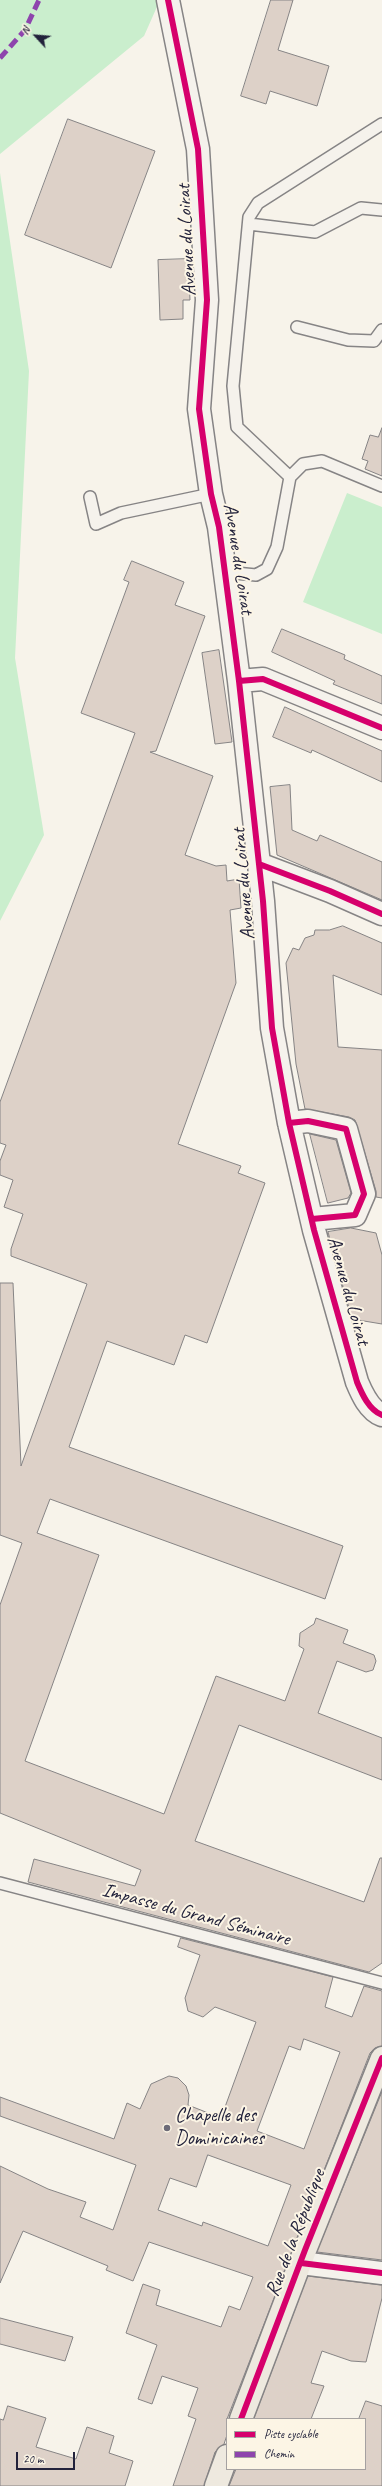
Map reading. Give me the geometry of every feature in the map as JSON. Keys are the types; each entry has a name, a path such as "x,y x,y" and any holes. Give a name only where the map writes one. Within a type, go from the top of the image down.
{"main road":[{"name":"Rue de la République","path":"241,2418 300,2263 382,2058"},
{"path":"216,2486 226,2459"}],"street":[{"name":"Avenue du Loirat","path":"168,0 198,149 207,300 198,409 211,494 219,527 240,680 259,864 272,1028 289,1124 312,1219 356,1382 364,1398 379,1414"},
{"path":"240,680 263,679 382,728"},
{"path":"259,864 330,891 382,914"},
{"name":"Avenue du Loirat","path":"289,1124 308,1122 346,1129 364,1194 355,1215 312,1219"},
{"path":"300,2263 382,2273"}],"lane":[{"path":"290,477 237,428 233,386 250,224 249,216 258,203 382,124"},
{"path":"250,224 315,232 361,208 382,210"},
{"path":"297,327 348,340 374,342 382,330"},
{"path":"225,572 256,575 267,569 277,547 290,477 303,464 322,461 382,486"},
{"path":"90,497 96,524 120,513 211,494"},
{"name":"Impasse du Grand Séminaire","path":"0,1882 382,1983"}],"green space":[{"path":"0,0 160,0 144,36 0,154"},
{"path":"0,173 29,371 15,658 44,835 0,921"},
{"path":"347,493 382,507 382,634 303,602"}],"building":[{"path":"271,0 293,0 278,50 329,66 317,106 270,91 266,104 241,96"},
{"path":"68,119 155,151 111,268 25,235"},
{"path":"188,259 190,300 183,300 183,319 160,320 158,260"},
{"path":"382,428 382,476 365,469 368,461 362,459 370,435 378,437"},
{"path":"132,561 184,582 175,605 205,616 156,751 150,752 213,776 185,855 216,866 226,865 227,881 239,879 241,908 230,910 236,983 178,1144 241,1166 238,1173 265,1183 207,1343 185,1335 174,1365 107,1341 69,1447 343,1546 325,1599 50,1499 37,1533 99,1555 25,1761 164,1814 216,1676 285,1701 304,1649 299,1646 300,1633 314,1624 316,1618 348,1630 343,1643 374,1655 376,1661 373,1670 366,1672 337,1661 318,1713 382,1738 382,1780 239,1725 195,1841 364,1902 380,1858 382,1858 382,1963 369,1972 28,1882 34,1859 135,1886 141,1870 0,1813 0,1605 22,1543 0,1535 0,1283 13,1283 21,1466 87,1284 11,1256 11,1249 23,1214 4,1207 13,1180 0,1175 0,1161 6,1145 0,1143 0,1102 135,733 81,713 129,582 124,580"},
{"path":"282,629 345,655 344,659 382,676 382,704 333,684 335,681 272,652"},
{"path":"219,650 232,742 215,744 202,653"},
{"path":"285,707 382,751 382,782 312,750 311,753 273,737"},
{"path":"290,785 292,830 317,841 320,835 382,862 382,900 277,855 270,787"},
{"path":"343,926 382,943 382,995 333,975 338,1047 382,1050 382,1198 376,1197 376,1191 355,1120 349,1117 305,1109 296,1064 286,963 293,948 299,950 305,938 314,935 315,930 329,930"},
{"path":"310,1134 336,1140 351,1193 348,1198 328,1203"},
{"path":"351,1228 376,1233 382,1255 382,1324 352,1319 328,1232"},
{"path":"181,1938 333,1977 325,2007 352,2017 364,1986 382,1991 382,2046 375,2048 370,2053 227,2418 226,2418 226,2438 224,2444 215,2452 204,2486 173,2486 196,2419 188,2416 198,2388 162,2376 152,2404 138,2399 157,2345 126,2333 143,2284 160,2290 156,2305 221,2327 229,2306 240,2310 253,2277 149,2242 133,2281 106,2270 108,2266 23,2231 0,2283 0,2166 48,2189 86,2202 80,2217 113,2230 136,2165 0,2116 0,2097 114,2139 127,2103 140,2109 151,2084 169,2076 178,2078 186,2086 189,2095 188,2105 221,2118 256,2022 215,2007 203,2017 188,2011 185,1998 200,1955 178,1947","holes":["304,2039 340,2052 304,2149 257,2131 289,2046 300,2050","208,2155 291,2185 268,2246 203,2222 202,2226 158,2210 170,2178 196,2187"]},
{"path":"382,2092 382,2260 317,2252"},
{"path":"308,2276 382,2285 382,2298 366,2362 351,2361 322,2351 311,2383 324,2386 311,2418 254,2418"},
{"path":"0,2318 73,2337 65,2361 0,2344"},
{"path":"366,2401 382,2406 382,2486 229,2486 236,2470 366,2470 366,2418 359,2418"},
{"path":"8,2406 46,2418 36,2447 76,2459 87,2427 114,2436 109,2453 133,2461 125,2486 0,2486 0,2419 3,2420"}],"marked path":[{"path":"0,58 25,30 39,0"}],"cycle path":[{"path":"168,0 198,149 207,300 199,409 211,494 219,527 239,681 263,901 272,1028 289,1123 314,1230 357,1382 370,1406 377,1413 382,1415"},
{"path":"239,681 263,679 382,728"},
{"path":"259,864 330,891 382,914"},
{"path":"289,1123 308,1121 346,1129 364,1194 355,1215 312,1219"},
{"path":"241,2418 305,2250 382,2058"},
{"path":"301,2263 382,2273"}],"place":[{"name":"Chapelle des Dominicaines","path":"167,2128"}]}
